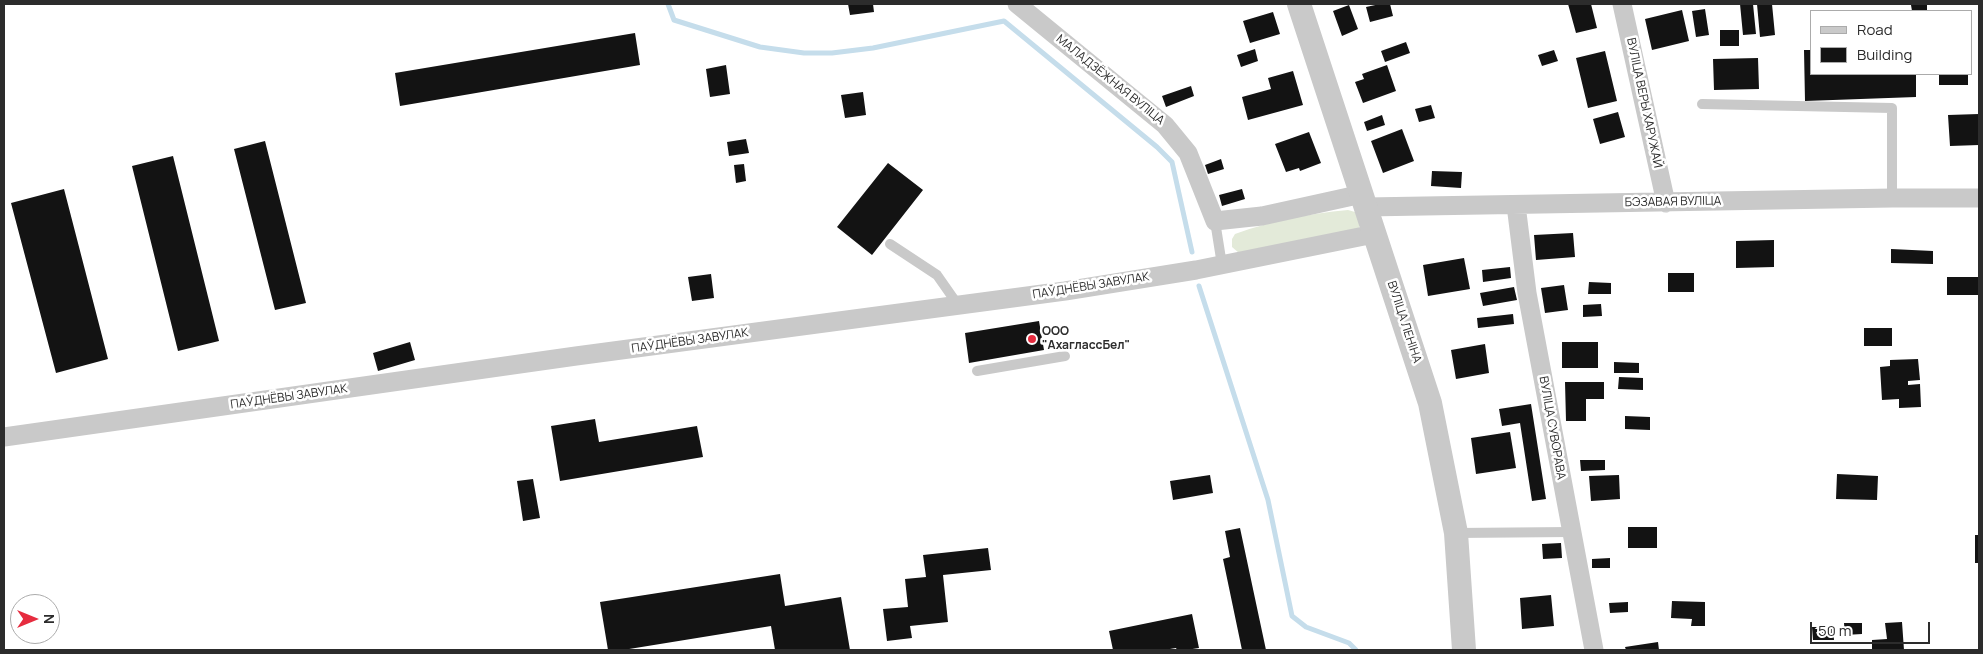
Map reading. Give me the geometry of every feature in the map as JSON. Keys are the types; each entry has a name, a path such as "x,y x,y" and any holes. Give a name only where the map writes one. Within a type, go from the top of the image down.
{"street":[{"name":"МАЛАДЗЁЖНАЯ ВУЛІЦА","path":"1017,4 1164,125 1188,153 1215,221"},
{"name":"ВУЛІЦА ЛЕНІНА","path":"1299,4 1430,402 1456,533 1464,650"},
{"name":"ВУЛІЦА ВЕРЫ ХАРУЖАЙ","path":"1622,4 1666,203"},
{"name":"БЭЗАВАЯ ВУЛІЦА","path":"1364,200 1516,205 1979,198"},
{"path":"1215,221 1262,216 1364,200"},
{"name":"ВУЛІЦА СУВОРАВА","path":"1516,205 1527,293 1570,532 1594,650"},
{"name":"ПАЎДНЁВЫ ЗАВУЛАК","path":"4,437 585,355 1065,291 1222,265 1374,234"}],"lane":[{"path":"1702,104 1892,108 1892,198"},
{"path":"1215,221 1222,265"},
{"path":"890,244 937,275 958,305"},
{"path":"977,371 1065,356"},
{"path":"1456,533 1570,532"}],"green space":[{"path":"1348,210 1355,212 1360,225 1358,230 1239,253 1232,247 1232,239 1235,234 1249,229 1291,218"}],"building":[{"path":"848,4 873,4 874,12 850,15"},
{"path":"1390,4 1393,16 1370,22 1366,7"},
{"path":"1568,4 1591,4 1597,28 1576,33"},
{"path":"1740,4 1753,4 1756,34 1743,35"},
{"path":"1757,4 1772,4 1775,35 1760,37"},
{"path":"1927,4 1927,10 1912,10 1911,5"},
{"path":"1349,5 1358,29 1342,36 1333,11"},
{"path":"1705,9 1709,35 1696,37 1692,11"},
{"path":"1682,10 1689,41 1652,50 1645,19"},
{"path":"1273,12 1280,34 1250,43 1243,21"},
{"path":"1720,30 1739,30 1739,46 1720,46"},
{"path":"635,33 640,65 400,106 395,73"},
{"path":"1406,42 1410,53 1385,62 1381,51"},
{"path":"1255,49 1258,61 1241,67 1237,55"},
{"path":"1554,50 1558,61 1542,66 1538,55"},
{"path":"1804,50 1810,50 1810,75 1916,75 1916,97 1805,101"},
{"path":"1605,51 1617,101 1588,108 1576,58"},
{"path":"1758,58 1759,89 1714,90 1713,59"},
{"path":"726,65 730,94 710,97 706,69"},
{"path":"1387,65 1396,91 1363,103 1355,82 1364,79 1362,74"},
{"path":"1293,71 1303,105 1248,120 1242,97 1271,89 1268,78"},
{"path":"1939,75 1968,75 1968,85 1939,85"},
{"path":"1191,86 1194,96 1166,107 1162,96"},
{"path":"863,92 866,115 845,118 841,95"},
{"path":"1431,105 1435,118 1419,122 1415,109"},
{"path":"1618,112 1625,137 1600,144 1593,119"},
{"path":"1979,114 1979,145 1950,146 1948,115"},
{"path":"1382,115 1385,125 1367,131 1364,122"},
{"path":"1402,129 1414,161 1383,173 1371,141"},
{"path":"1309,132 1321,163 1300,171 1299,168 1286,172 1275,144"},
{"path":"746,139 749,153 729,156 727,142"},
{"path":"265,141 306,303 275,310 234,149"},
{"path":"173,156 219,341 178,351 132,166"},
{"path":"1221,159 1224,169 1208,174 1205,165"},
{"path":"888,163 923,190 872,255 837,227"},
{"path":"744,164 746,181 736,183 734,165"},
{"path":"1432,171 1462,172 1461,188 1431,186"},
{"path":"64,189 108,359 56,373 11,203"},
{"path":"1242,189 1245,199 1222,206 1219,195"},
{"path":"1573,233 1575,257 1536,260 1534,235"},
{"path":"1774,240 1774,267 1736,268 1736,241"},
{"path":"1891,249 1933,251 1933,264 1891,263"},
{"path":"1464,258 1470,289 1428,296 1423,265"},
{"path":"1510,267 1511,278 1483,282 1482,270"},
{"path":"1668,273 1694,273 1694,292 1668,292"},
{"path":"711,274 714,298 692,301 688,277"},
{"path":"1947,277 1979,277 1979,295 1947,295"},
{"path":"1589,282 1611,283 1611,294 1588,294"},
{"path":"1564,285 1568,310 1545,313 1541,288"},
{"path":"1514,287 1517,300 1483,306 1480,293"},
{"path":"1601,304 1602,316 1583,317 1583,305"},
{"path":"1513,314 1514,324 1478,328 1477,318"},
{"path":"1039,321 1044,350 969,363 965,333"},
{"path":"1864,328 1892,328 1892,346 1864,346"},
{"path":"410,342 415,360 378,371 373,353"},
{"path":"1562,342 1598,342 1598,368 1562,368"},
{"path":"1485,344 1489,373 1456,379 1451,350"},
{"path":"1918,359 1920,380 1908,381 1908,385 1920,384 1921,407 1899,408 1899,399 1882,400 1880,367 1890,366 1890,360"},
{"path":"1614,362 1639,363 1639,373 1614,373"},
{"path":"1619,377 1643,378 1643,390 1618,389"},
{"path":"1565,382 1604,382 1604,399 1586,399 1586,421 1566,421"},
{"path":"1531,404 1546,499 1532,501 1520,423 1502,426 1499,409"},
{"path":"1625,416 1650,417 1650,430 1625,429"},
{"path":"595,419 599,442 697,426 703,457 560,481 551,426"},
{"path":"1510,432 1516,468 1476,474 1471,438"},
{"path":"1580,460 1605,460 1605,470 1581,471"},
{"path":"1837,474 1878,476 1877,500 1836,499"},
{"path":"1210,475 1213,493 1173,500 1170,481"},
{"path":"1619,475 1620,499 1591,501 1589,476"},
{"path":"533,479 540,518 523,521 517,481"},
{"path":"1628,527 1657,527 1657,548 1628,548"},
{"path":"1240,528 1266,650 1242,650 1223,559 1230,557 1225,531"},
{"path":"1975,535 1979,535 1979,563 1975,563"},
{"path":"1561,543 1562,558 1543,559 1542,544"},
{"path":"988,548 991,570 943,575 948,622 910,626 912,638 887,641 883,609 908,607 905,579 926,577 923,555"},
{"path":"1610,558 1610,568 1592,568 1592,559"},
{"path":"780,574 785,606 841,597 850,650 775,650 771,626 623,650 608,650 600,602"},
{"path":"1551,595 1554,626 1522,629 1520,598"},
{"path":"1672,601 1705,602 1705,626 1691,626 1692,619 1671,618"},
{"path":"1628,602 1628,612 1610,613 1609,603"},
{"path":"1192,614 1199,648 1186,650 1177,650 1176,648 1164,650 1113,650 1109,631"},
{"path":"1902,622 1904,650 1872,650 1872,640 1887,639 1885,623"},
{"path":"1844,623 1862,623 1862,634 1845,635"},
{"path":"1812,627 1833,627 1834,640 1813,640"},
{"path":"1658,642 1659,650 1626,650 1625,647"}],"waterway":[{"path":"668,4 674,20 760,47 804,53 832,53 873,48 1004,21 1157,147 1172,162 1192,252"},
{"path":"1199,286 1268,500 1292,616 1306,627 1349,643 1356,650"}],"place":[{"name":"ООО \"АхаглассБел\"","path":"1032,339"}]}
